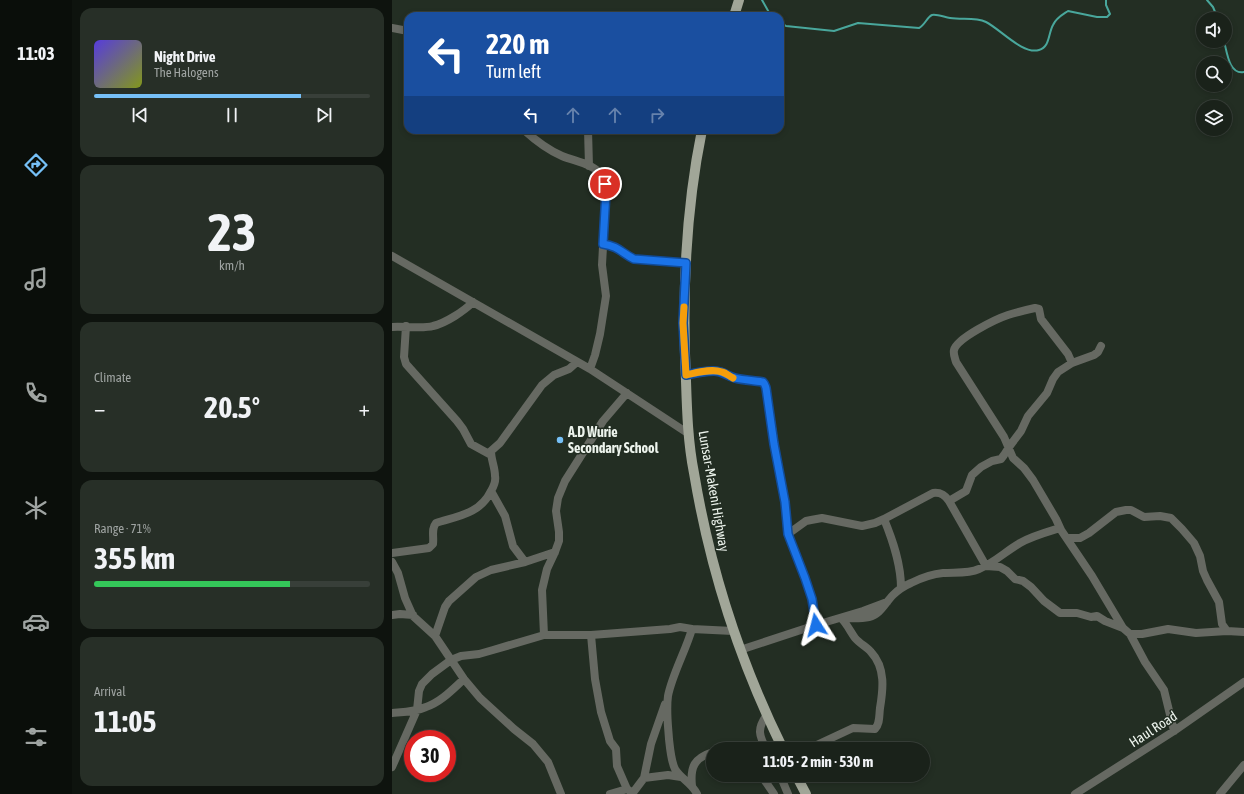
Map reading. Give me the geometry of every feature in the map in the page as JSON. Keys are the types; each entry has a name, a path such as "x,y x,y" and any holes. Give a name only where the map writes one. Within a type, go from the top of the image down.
{"main road":[{"path":"735,12 739,0"},
{"name":"Lunsar-Makeni Highway","path":"701,134 695,166 686,263 683,323 689,434 703,522 714,567 740,650 766,716 779,742"},
{"path":"800,782 806,794"}],"street":[{"path":"392,28 404,30"},
{"path":"529,134 538,142 560,155 589,166 599,172 603,177 605,184 606,192 602,265 606,296 600,334 590,369"},
{"path":"588,134 589,166"},
{"path":"603,244 614,246 634,259 686,263"},
{"path":"392,256 590,369 689,434"},
{"path":"392,327 432,327 444,322 468,307 473,302"},
{"path":"1072,363 1068,354 1041,319 1039,309 1035,308 1007,315 980,328 957,344 954,350 956,362 1004,437 1013,458 1024,468 1033,480 1060,528 1092,576 1123,628 1130,634 1145,662 1164,690 1174,732"},
{"path":"406,326 404,357 406,364 464,429 471,444 491,455"},
{"path":"949,501 966,491 972,475 992,461 1001,459 1021,431 1028,416 1047,393 1058,372 1072,363 1094,355 1098,352 1101,346"},
{"path":"392,553 429,548 434,544 433,531 436,523 469,514 480,506 495,484 496,476 491,451 500,443 542,384 554,375 569,369 577,362"},
{"path":"686,375 718,371 736,379 761,381 764,384 766,388 785,502 788,534 812,599 816,625"},
{"path":"544,635 542,590 547,569 559,541 556,511 560,490 604,421 627,393"},
{"path":"491,491 505,516 513,546 525,562"},
{"path":"788,534 806,521 822,518 862,526 875,523 933,493 942,494 946,496 986,566"},
{"path":"1067,538 1080,538 1089,533 1116,512 1126,510 1131,510 1144,517 1160,516 1171,518 1194,543 1200,556 1203,571 1219,602 1222,624 1227,631"},
{"path":"884,519 890,533 897,559 901,588"},
{"path":"740,650 841,618 870,617 883,608 892,595 901,588 923,578 941,573 973,571 986,566 1021,542 1060,528"},
{"path":"435,636 445,607 449,601 476,577 491,570 525,562 555,552"},
{"path":"392,562 398,573 405,598 412,615 435,636 464,679 484,703 533,744 548,762 561,794"},
{"path":"986,566 1000,567 1008,571 1015,579 1023,581 1032,587 1044,601 1060,613 1077,613 1091,617 1097,616 1123,628"},
{"path":"392,615 412,615"},
{"path":"823,742 853,728 873,730 878,727 883,693 881,669 877,659 855,637 847,624 841,618"},
{"path":"392,767 417,710 419,691 422,684 432,674 451,660 461,656 492,650 544,635 590,635 680,627 733,631"},
{"path":"610,794 631,792 644,778 651,744 692,629"},
{"path":"1130,634 1136,635 1168,629 1196,633 1227,631 1244,632"},
{"path":"590,635 595,679 601,712 610,741 616,750 617,766 631,792"},
{"path":"392,713 417,710 438,702 464,679"},
{"name":"Haul Road","path":"1075,794 1174,732 1244,682"},
{"path":"668,695 668,721 674,767 681,777 690,783 697,794"},
{"path":"762,742 760,730 761,723 766,716"},
{"path":"692,786 692,770 694,764 700,757 706,755"},
{"path":"1220,794 1244,765"},
{"path":"644,778 668,775 681,777"},
{"path":"766,782 774,794"},
{"path":"783,782 788,794"}],"waterway":[{"path":"762,0 769,12"},
{"path":"784,25 834,31 858,23 919,28 930,16 938,15 955,19 982,20 992,25 1019,45 1033,51 1039,50 1045,46 1054,23 1059,17 1068,11 1097,17 1107,17 1110,14 1106,5 1106,0"},
{"path":"1207,0 1215,12"},
{"path":"1226,48 1230,62 1235,70 1244,72"}],"slow traffic":[{"path":"684,307 683,323 686,375 718,371 723,372 733,378"}],"place":[{"name":"A.D Wurie Secondary School","path":"560,440"}],"route":[{"path":"605,184 606,192 603,244 614,246 634,259 686,263 683,323 686,375 718,371 736,379 761,381 766,388 774,444 785,502 788,534 812,599 816,625"}]}
